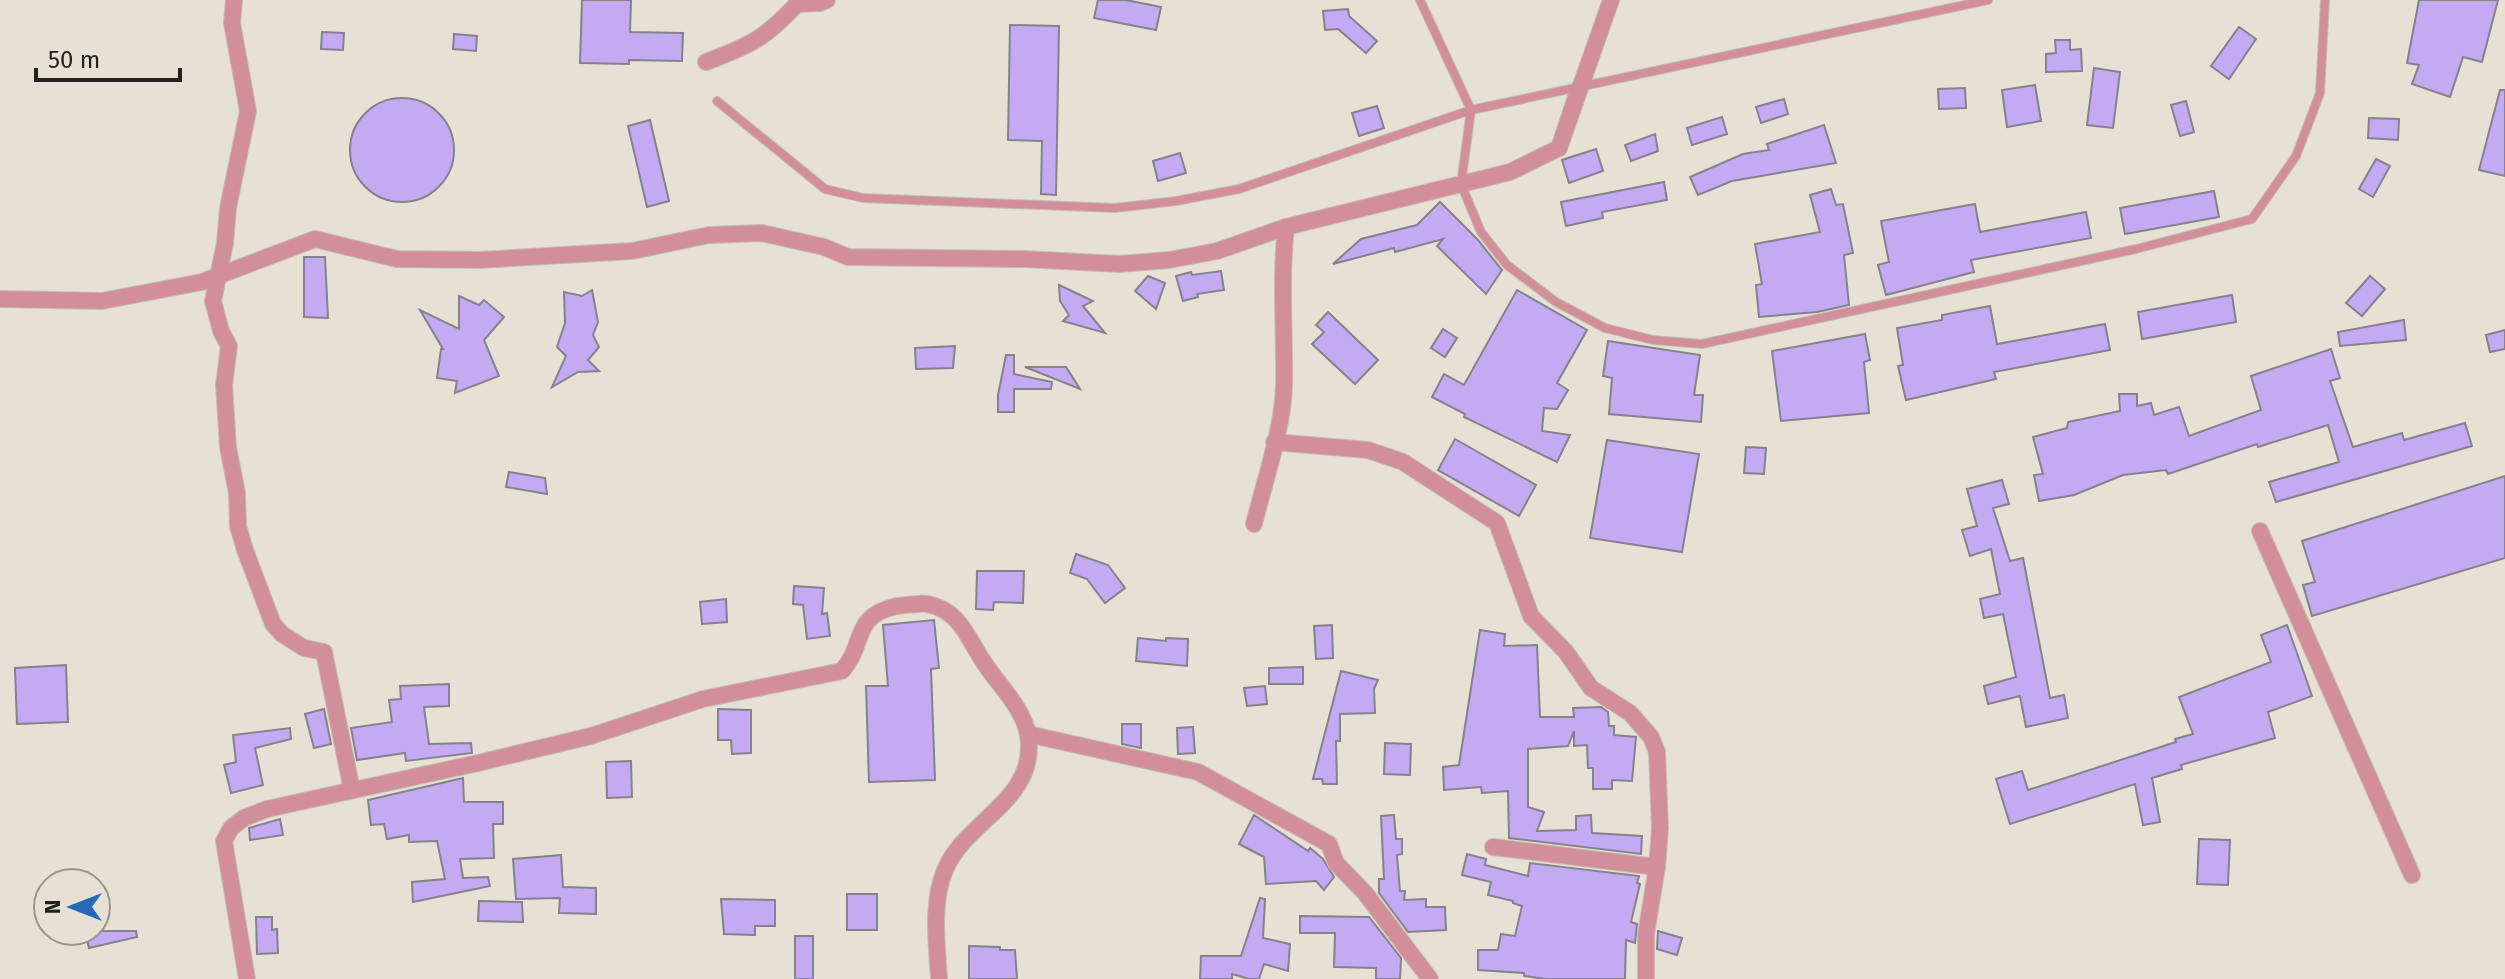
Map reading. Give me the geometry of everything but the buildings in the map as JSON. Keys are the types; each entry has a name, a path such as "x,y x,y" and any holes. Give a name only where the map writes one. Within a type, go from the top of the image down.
{"street":[{"path":"234,0 232,23 248,111 213,301 221,331 229,346 224,385 238,526 273,624 304,648 324,652 352,790"},
{"path":"706,62 752,45 772,30 797,2 820,3 827,0"},
{"path":"0,299 102,301 202,282 315,239 397,259 480,260 632,251 709,235 762,233 824,247 848,257 1024,259 1119,264 1169,260 1217,251 1286,227 1510,172 1559,148 1611,0"},
{"path":"1559,148 1579,88"},
{"path":"1254,524 1284,389 1281,266 1286,227"},
{"path":"1274,442 1368,450 1403,462 1497,523 1531,616 1566,652 1591,688 1630,713 1651,737 1657,752 1660,789 1657,867 1646,934 1646,979"},
{"path":"2260,531 2412,875"},
{"path":"247,979 224,841 231,828 244,818 267,809 591,736 703,699 842,671 848,664 866,620 876,613 910,604 927,604 948,611 958,622 1017,707 1028,734 1028,762 1017,789 957,849 945,870 937,901 939,979"},
{"path":"1028,734 1198,772 1329,844 1336,863 1365,893 1430,979"},
{"path":"1493,847 1657,867"}],"lane":[{"path":"1420,0 1471,110 1461,184 1481,232 1507,265 1556,302 1605,328 1653,340 1702,344 2136,249 2252,219 2296,156 2320,93 2325,0"},
{"path":"717,101 825,189 863,198 1115,208 1239,189 1471,110 1958,3 1988,0"}]}
